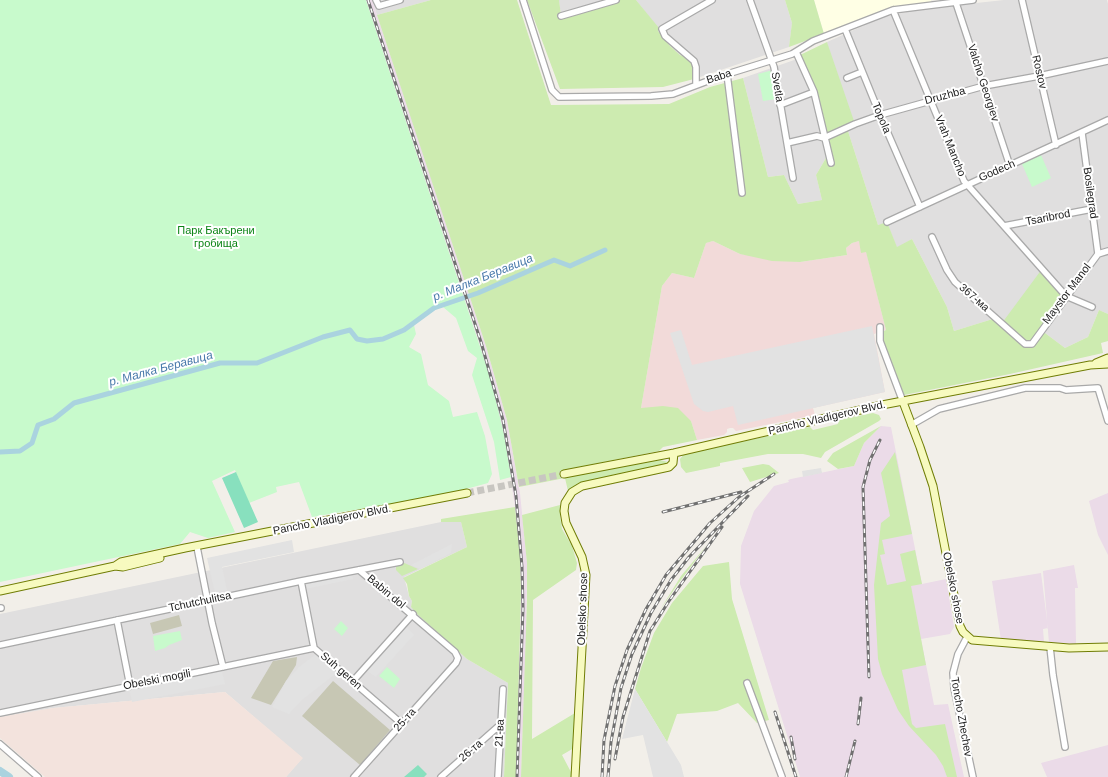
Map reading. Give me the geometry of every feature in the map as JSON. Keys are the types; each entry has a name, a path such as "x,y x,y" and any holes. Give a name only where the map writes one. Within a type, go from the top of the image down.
{"street":[{"path":"376,0 378,6 400,0"},
{"name":"Baba","path":"522,0 552,90 559,97 661,96 673,94 696,84 796,52 813,41 893,10 973,0"},
{"path":"561,16 616,0"},
{"path":"696,84 696,67 694,61 662,32 664,27 712,0"},
{"name":"Svetla","path":"750,0 772,59 792,178"},
{"name":"Rostov","path":"1022,0 1056,145"},
{"name":"Valcho Georgiev","path":"956,1 1010,166"},
{"name":"Vrah Mancho","path":"893,10 966,185 1066,296 1092,307"},
{"name":"Topola","path":"844,29 920,207"},
{"path":"796,52 814,92 831,163"},
{"name":"Druzhba","path":"786,143 817,136 824,138 880,115 984,86 1108,61"},
{"path":"848,78 862,72"},
{"path":"727,74 742,194"},
{"path":"780,105 814,92"},
{"name":"Godech","path":"887,222 1108,120"},
{"name":"Bosilegrad","path":"1082,133 1098,254"},
{"name":"Tsaribrod","path":"1004,226 1092,209"},
{"name":"367-ма","path":"932,237 947,270 955,282 1018,340 1025,344 1032,344"},
{"name":"Maystor Manol","path":"1032,344 1098,254 1108,251"},
{"path":"880,327 880,341 903,402"},
{"name":"Pancho Vladigerov Blvd.","path":"1090,365 1108,358"},
{"name":"Pancho Vladigerov Blvd.","path":"564,474 674,453 903,402 1090,365 1108,364"},
{"path":"911,425 939,410 1025,388 1060,388 1066,390 1098,388 1108,421"},
{"name":"Obelsko shose","path":"903,402 932,486 960,626 967,637 972,640 1050,647 1079,649 1108,647"},
{"name":"Obelsko shose","path":"575,777 586,575 582,557 566,523 564,511 565,502 572,492 582,486 669,467 673,463 674,453"},
{"name":"Pancho Vladigerov Blvd.","path":"0,591 115,566 121,562 467,492"},
{"path":"197,547 207,600 223,667"},
{"name":"Tchutchulitsa","path":"0,645 207,600 400,562"},
{"name":"Babin dol","path":"359,570 413,614 455,652 458,658 456,663"},
{"name":"Suh geren","path":"301,581 314,648 402,724"},
{"path":"353,681 413,614"},
{"path":"117,620 130,686"},
{"name":"Toncho Zhechev","path":"967,637 958,654 953,673 954,688 973,777"},
{"path":"1050,647 1065,747"},
{"name":"Obelski mogili","path":"0,713 314,648"},
{"name":"25-та","path":"354,777 456,663"},
{"path":"747,683 782,777"},
{"name":"21-ва","path":"498,777 503,689"},
{"name":"26-та","path":"441,777 501,724"},
{"path":"0,744 38,777"}],"shaded area":[{"path":"366,0 372,0 486,346 507,420 520,493 527,563 521,777 516,777 521,594 520,556 515,507 504,434 481,348"},
{"path":"372,0 431,0 377,15"},
{"path":"559,0 616,0 561,16"},
{"path":"636,0 785,0 792,23 789,47 694,79 690,59 680,55 670,46"},
{"path":"814,0 931,0 932,5 893,10 825,37"},
{"path":"1004,0 1107,0 1108,4 1108,314 1099,310 1088,337 1065,348 1041,330 1002,324 996,318 954,331 947,307 912,239 897,248 887,223 878,225 847,128 827,42 883,17 921,9"},
{"path":"797,59 814,92 826,158 816,175 822,200 798,204 784,175 768,177 743,78"},
{"path":"713,241 740,254 800,262 847,255 846,248 852,243 859,241 866,251 886,330 874,334 885,392 813,408 815,415 736,431 733,428 730,428 727,429 727,432 724,435 697,440 691,421 641,408 662,286 672,273 694,278 706,243"},
{"path":"872,326 885,392 738,425 733,406 708,412 703,411 694,404 670,333 681,330 692,365"},
{"path":"881,426 891,427 922,584 946,579 954,627 950,634 921,639 934,705 948,704 964,777 800,777 740,584 741,546 754,511 774,486 789,482 788,480 791,479 854,466 864,443"},
{"path":"821,468 822,473 803,477 802,471"},
{"path":"1108,493 1108,555 1098,535 1089,501"},
{"path":"441,522 461,522 467,547 404,577 409,596 412,601 411,607 467,659 508,683 504,777 286,777 302,758 225,692 53,708 0,717 0,614"},
{"path":"292,540 294,552 222,567 227,590 215,593 207,558"},
{"path":"452,544 451,553 420,569 411,565"},
{"path":"1074,565 1078,588 1075,588 1076,644 1049,643 1043,571"},
{"path":"352,573 353,579 305,589 304,583"},
{"path":"1041,573 1048,628 1043,629 1044,642 1001,640 992,581"},
{"path":"179,615 182,626 153,634 150,623"},
{"path":"406,626 414,635 376,677 367,671"},
{"path":"316,654 338,672 302,700 289,714 272,707 286,681 299,667"},
{"path":"297,657 296,665 271,705 251,698 273,661"},
{"path":"222,671 225,684 132,702 129,689"},
{"path":"333,681 390,730 360,765 302,716"},
{"path":"635,689 681,765 684,777 653,777 643,735 622,739"},
{"path":"225,692 303,758 286,777 45,777 0,738 0,717 53,708"},
{"path":"1108,745 1108,777 1047,777 1041,763"}],"green space":[{"name":"Парк Бакърени гробища","path":"0,0 366,0 491,380 504,434 511,477 500,480 494,442 472,375 477,358 468,351 456,318 443,307 433,310 414,325 416,334 409,347 421,354 428,385 449,401 453,417 477,412 485,436 492,474 488,483 396,503 312,517 299,482 276,487 277,492 249,503 235,470 212,481 235,532 208,538 190,532 180,544 0,582"},
{"path":"431,0 517,0 551,105 669,104 710,87 743,78 768,177 784,175 798,204 822,200 816,175 826,158 820,117 800,55 827,42 855,124 847,128 878,225 887,222 897,247 912,239 947,307 954,331 996,318 1002,323 1042,269 1066,296 1041,330 1065,348 1088,337 1099,310 1108,314 1108,341 1101,343 1103,353 1010,374 904,395 879,333 886,330 866,252 861,253 859,241 852,243 846,248 847,255 800,262 772,261 740,254 713,241 706,243 694,278 672,273 662,286 641,408 663,406 678,408 691,421 697,440 663,447 659,451 564,470 565,477 660,460 668,462 665,465 580,484 568,491 565,478 519,487 507,420 486,346 377,15"},
{"path":"527,0 559,0 561,16 616,0 636,0 659,28 658,31 670,46 680,55 690,59 694,66 694,79 663,87 560,89"},
{"path":"785,0 814,0 824,34 789,47 792,23"},
{"path":"773,70 777,99 763,101 758,74"},
{"path":"1041,155 1051,178 1032,187 1022,164"},
{"path":"873,413 879,415 881,419 825,452 821,458 803,454 768,454 720,463 720,466 686,473 681,467 680,459 684,454 810,427 813,430 838,424 839,420"},
{"path":"881,426 864,443 854,466 838,469 827,461 833,453"},
{"path":"895,452 912,534 882,540 885,554 880,555 887,585 906,581 900,554 915,550 922,584 911,586 926,665 902,670 912,724 916,728 945,724 957,777 947,777 943,766 936,755 909,726 898,710 882,674 878,659 874,585 881,523 890,516 881,473"},
{"path":"763,464 769,465 779,473 750,482 742,468"},
{"path":"236,472 258,522 244,528 222,478"},
{"path":"560,505 562,529 572,546 577,563 576,570 533,600 532,739 575,713 574,748 562,755 572,774 572,777 521,777 527,600 527,563 522,515"},
{"path":"515,507 520,556 521,594 516,777 504,777 508,683 467,659 416,613 411,607 412,601 409,596 407,584 403,578 467,547 461,522 441,522 441,519"},
{"path":"707,545 678,584 660,610 681,576"},
{"path":"402,562 418,569 402,576 396,570 396,564"},
{"path":"729,562 732,599 769,720 757,723 738,703 717,711 677,714 667,742 635,689 641,668 654,633 672,603 703,566"},
{"path":"341,621 348,628 342,636 334,629"},
{"path":"180,631 182,640 155,651 153,636"},
{"path":"387,667 400,679 394,688 379,676"},
{"path":"418,765 427,774 424,777 404,777"}],"waterway":[{"name":"р. Малка Беравица","path":"0,452 20,451 32,443 38,425 54,419 74,403 220,363 257,363 323,337 350,330 357,339 367,341 383,339 404,330 434,308 478,293 554,260 570,266 605,250"},
{"path":"0,771 9,777"}],"tunnel":[{"path":"467,493 564,474"}],"railway":[{"path":"368,0 481,342 503,420 516,496 522,567 523,608 517,777"},
{"path":"869,677 863,487 870,460 880,440"},
{"path":"602,777 604,740 615,686 627,650 646,609 666,575 710,523 739,497 774,474"},
{"path":"663,512 741,492"},
{"path":"608,777 611,742 621,688 632,654 651,613 671,580 689,557 748,496"},
{"path":"615,759 623,717 650,631 669,601 722,527"},
{"path":"858,724 861,698"},
{"path":"775,712 796,777"},
{"path":"791,737 795,759"},
{"path":"846,777 855,741"}]}
